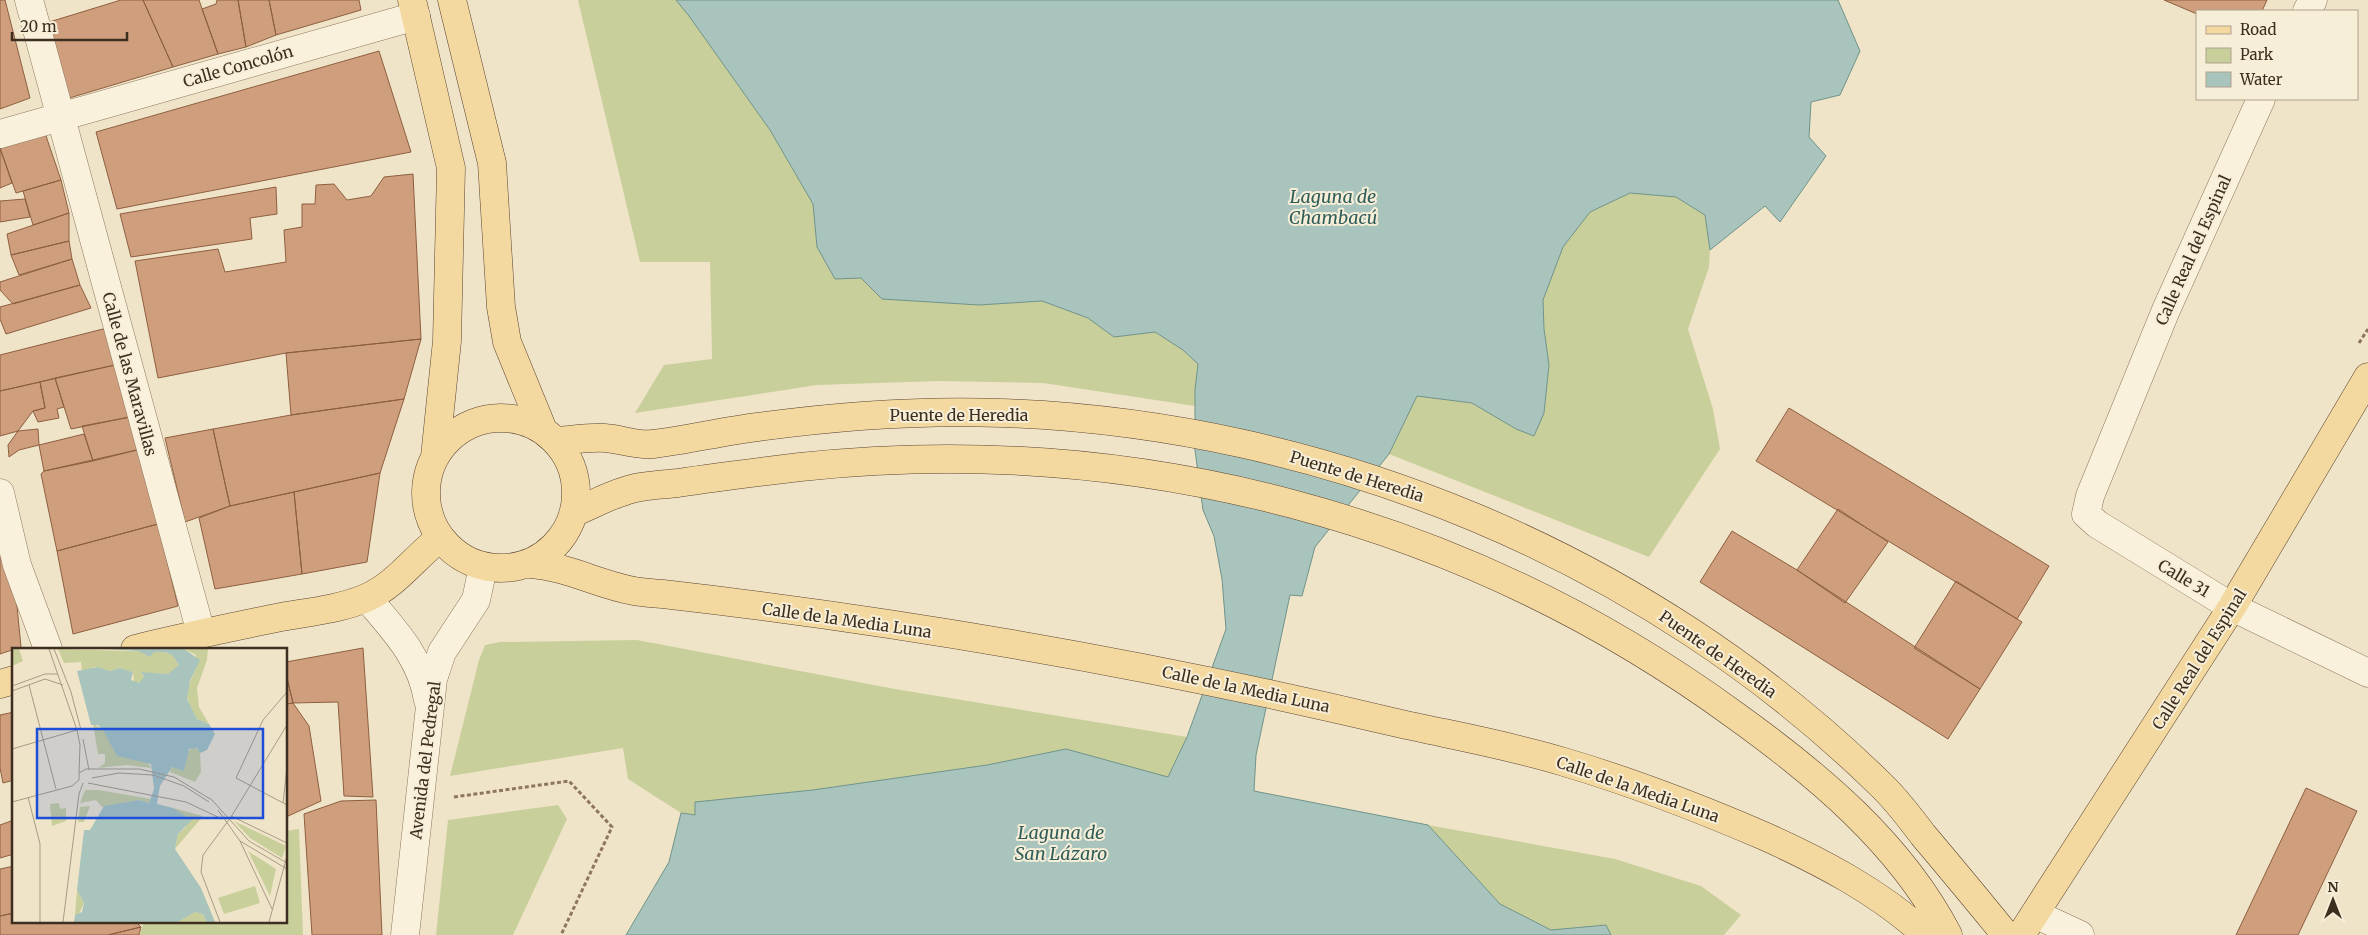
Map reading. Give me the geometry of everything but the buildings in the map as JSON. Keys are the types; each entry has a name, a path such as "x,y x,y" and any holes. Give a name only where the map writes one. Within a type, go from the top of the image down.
{"main road":[{"path":"414,8 451,168 447,341 435,457 427,477 425,498 430,519 440,538 483,567 505,569 528,564 558,544 576,512 575,474 550,436 507,342 501,307 492,164 452,0"},
{"name":"Calle Real del Espinal","path":"2028,924 2232,607 2368,377"},
{"name":"Puente de Heredia","path":"550,436 604,438 647,445 752,427 832,418 939,412 1002,413 1065,417 1144,426 1250,445 1311,460 1371,478 1494,525 1611,584 1672,621 1751,675 1834,741 1884,788 2006,935"},
{"path":"435,457 455,434 483,420 514,419 550,436"},
{"path":"576,512 627,490 855,461 944,458 1023,460 1121,469 1208,484 1294,503 1379,529 1462,560 1542,597 1612,634 1695,686 1767,738 1835,795 1888,846 1933,907 1948,935"},
{"path":"139,648 200,633 339,606 367,598 393,582 423,550 440,538"},
{"name":"Calle de la Media Luna","path":"528,564 553,565 632,591 786,610 985,640 1172,673 1298,699 1563,762 1648,790 1733,823 1815,859 1870,892 1926,935"}],"street":[{"name":"Calle de las Maravillas","path":"30,0 59,116 200,633"},
{"name":"Calle Concolón","path":"0,134 414,8"},
{"name":"Calle Real del Espinal","path":"2086,514 2090,496 2166,310 2261,100"},
{"path":"0,494 17,565 48,648"},
{"name":"Calle 31","path":"2086,514 2097,524 2232,607 2368,674"},
{"name":"Avenida del Pedregal","path":"405,935 433,679 442,652 476,600 483,567"},
{"path":"367,598 412,653 425,680 430,709"},
{"path":"2028,924 2080,935"}],"path":[{"path":"450,798 569,781 612,827 561,935"}],"green space":[{"path":"578,0 676,0 770,130 813,204 817,247 835,279 861,278 979,305 1042,301 1088,318 1114,337 1155,332 1183,350 1198,364 1195,406 1043,383 939,381 817,385 635,413 664,365 712,359 710,262 640,262"},
{"path":"1630,193 1676,197 1705,215 1710,250 1709,267 1688,329 1713,409 1720,449 1649,557 1389,454 1417,396 1472,403 1516,429 1544,413 1549,365 1544,329 1543,300 1563,247 1590,212"},
{"path":"637,640 895,689 1187,737 1168,777 1066,749 987,765 813,790 695,802 695,815 681,813 628,779 623,748 450,776 479,660 485,645 500,642"},
{"path":"558,805 567,819 513,935 436,935 448,820"},
{"path":"1428,825 1615,859 1701,886 1741,915 1724,935 1611,935 1605,925 1551,930 1500,904"},
{"path":"299,829 303,935 140,935 144,922 288,922 288,831"}],"water":[{"name":"Laguna de Chambacú","path":"676,0 1838,0 1860,51 1840,95 1811,102 1809,137 1826,156 1780,222 1765,206 1710,250 1705,215 1676,197 1630,193 1590,212 1563,247 1543,300 1544,329 1549,365 1544,413 1534,436 1516,429 1472,403 1417,396 1389,454 1315,547 1302,596 1290,595 1256,755 1254,791 1428,825 1500,904 1551,930 1606,925 1611,935 626,935 669,862 681,813 695,815 695,802 813,790 987,765 1066,749 1168,777 1187,737 1226,629 1222,579 1214,536 1203,510 1195,450 1195,390 1198,364 1183,350 1155,332 1114,337 1088,318 1042,301 979,305 882,299 861,278 835,279 817,247 813,204 770,130"}],"water label":[{"name":"Laguna de San Lázaro","path":"1061,843"}]}
